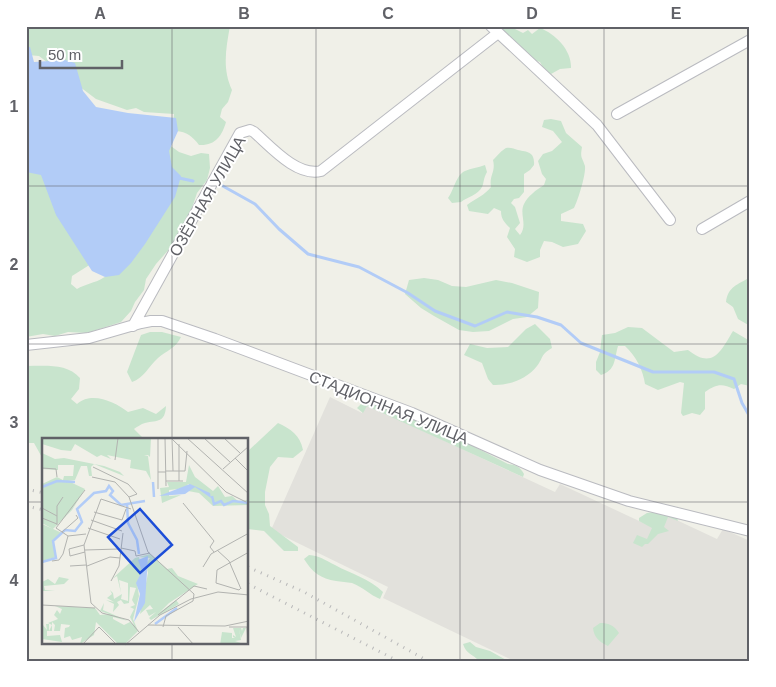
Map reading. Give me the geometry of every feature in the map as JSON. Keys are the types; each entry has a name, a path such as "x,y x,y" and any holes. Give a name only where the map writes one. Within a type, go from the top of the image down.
{"street":[{"path":"494,30 597,125 670,220"},
{"name":"ОЗЁРНАЯ УЛИЦА","path":"132,326 240,133 250,130 301,169 308,172 321,171 494,30"},
{"path":"617,114 750,40"},
{"path":"702,229 750,201"},
{"name":"СТАДИОННАЯ УЛИЦА","path":"26,345 89,338 151,321 162,321 412,413 540,470 629,501 750,530"}],"shaded area":[{"path":"330,397 362,413 367,405 555,492 560,484 652,527 668,516 717,539 723,529 750,541 750,661 514,661 383,598 388,587 271,530"}],"green space":[{"path":"26,26 230,26 226,50 226,66 232,90 228,102 222,109 220,117 226,122 220,136 214,142 199,145 189,135 176,131 173,128 174,114 144,112 136,108 127,110 96,99 39,56 28,55 26,52"},
{"path":"493,26 509,26 523,33 528,30 532,34 540,28 552,34 566,49 571,62 571,68 560,69 551,74 545,71 540,62 531,59"},
{"path":"544,120 561,121 566,133 582,147 581,156 585,170 578,199 574,208 561,214 561,221 583,224 586,231 578,244 563,247 544,241 540,250 540,257 527,262 514,257 515,249 507,237 510,228 503,220 501,211 494,208 488,214 469,211 467,205 483,195 491,187 494,168 493,160 503,150 509,148 530,153 533,157 534,165 524,174 524,192 511,203 515,207 520,223 515,229 520,235 523,227 522,212 524,204 532,193 544,185 546,179 542,174 538,161 543,154 552,151 562,142 553,131 542,127"},
{"path":"168,144 179,152 191,156 201,153 209,154 210,168 207,180 197,193 192,208 172,246 146,279 144,290 131,311 121,322 87,333 68,332 55,336 43,334 26,337 26,162 35,162 91,264 72,276 71,284 77,289 105,277 118,264"},
{"path":"485,165 487,172 480,190 461,202 452,203 448,198 459,176 467,170"},
{"path":"750,277 750,326 738,319 733,307 726,302 731,289"},
{"path":"424,278 438,280 452,286 466,287 496,280 512,283 539,292 538,308 527,317 513,319 489,331 473,332 459,330 421,308 405,294 409,280"},
{"path":"535,324 550,339 552,348 544,354 533,371 517,381 493,385 488,379 482,363 464,355 470,344 487,348 508,347 526,329"},
{"path":"628,327 642,328 674,352 688,350 704,358 715,356 733,331 750,341 750,386 741,384 734,389 722,385 712,387 705,392 705,409 700,415 692,413 683,416 681,413 684,383 680,382 658,390 645,384 638,364 625,346 618,346 614,364 606,373 601,375 596,370 602,335 615,333"},
{"path":"150,332 162,332 181,337 143,375 132,382 127,372 141,335"},
{"path":"26,366 55,366 75,373 80,378 79,389 71,399 77,404 89,398 96,398 117,405 128,412 143,408 156,414 166,406 164,415 160,420 144,423 134,429 143,438 42,438 42,457 34,443 26,443"},
{"path":"363,402 394,410 402,416 415,420 422,426 442,431 446,436 453,436 508,464 518,467 524,474 523,477 367,406 363,413 357,408"},
{"path":"278,423 294,433 300,440 303,450 293,458 278,457 270,467 265,492 265,505 269,514 270,526 298,547 298,551 284,551 264,531 249,529 249,450"},
{"path":"654,512 677,518 678,521 668,517 664,527 669,531 658,534 642,547 633,543 637,535 647,539 652,528 639,521 639,518 647,513"},
{"path":"309,555 322,558 372,583 383,592 380,599 352,583 326,579 317,574 304,559"},
{"path":"600,623 611,625 619,633 608,646 596,637 593,628"},
{"path":"470,642 476,647 490,651 508,661 479,661 464,647 463,644"}],"water":[{"path":"26,47 30,47 34,62 65,60 75,63 83,91 96,107 128,113 176,118 178,131 169,151 172,167 181,176 175,197 145,244 119,275 105,277 92,271 56,215 41,175 26,172"}],"waterway":[{"path":"179,178 193,181"},
{"path":"221,185 255,204 279,229 308,254 359,267 408,293 435,311 475,326 507,312 537,317 561,325 581,343 653,372 714,372 734,379 742,403 750,417"}],"railway":[{"path":"26,489 42,493"},
{"path":"26,506 42,510"},
{"path":"249,567 304,592 428,661"},
{"path":"249,585 398,661"}]}
